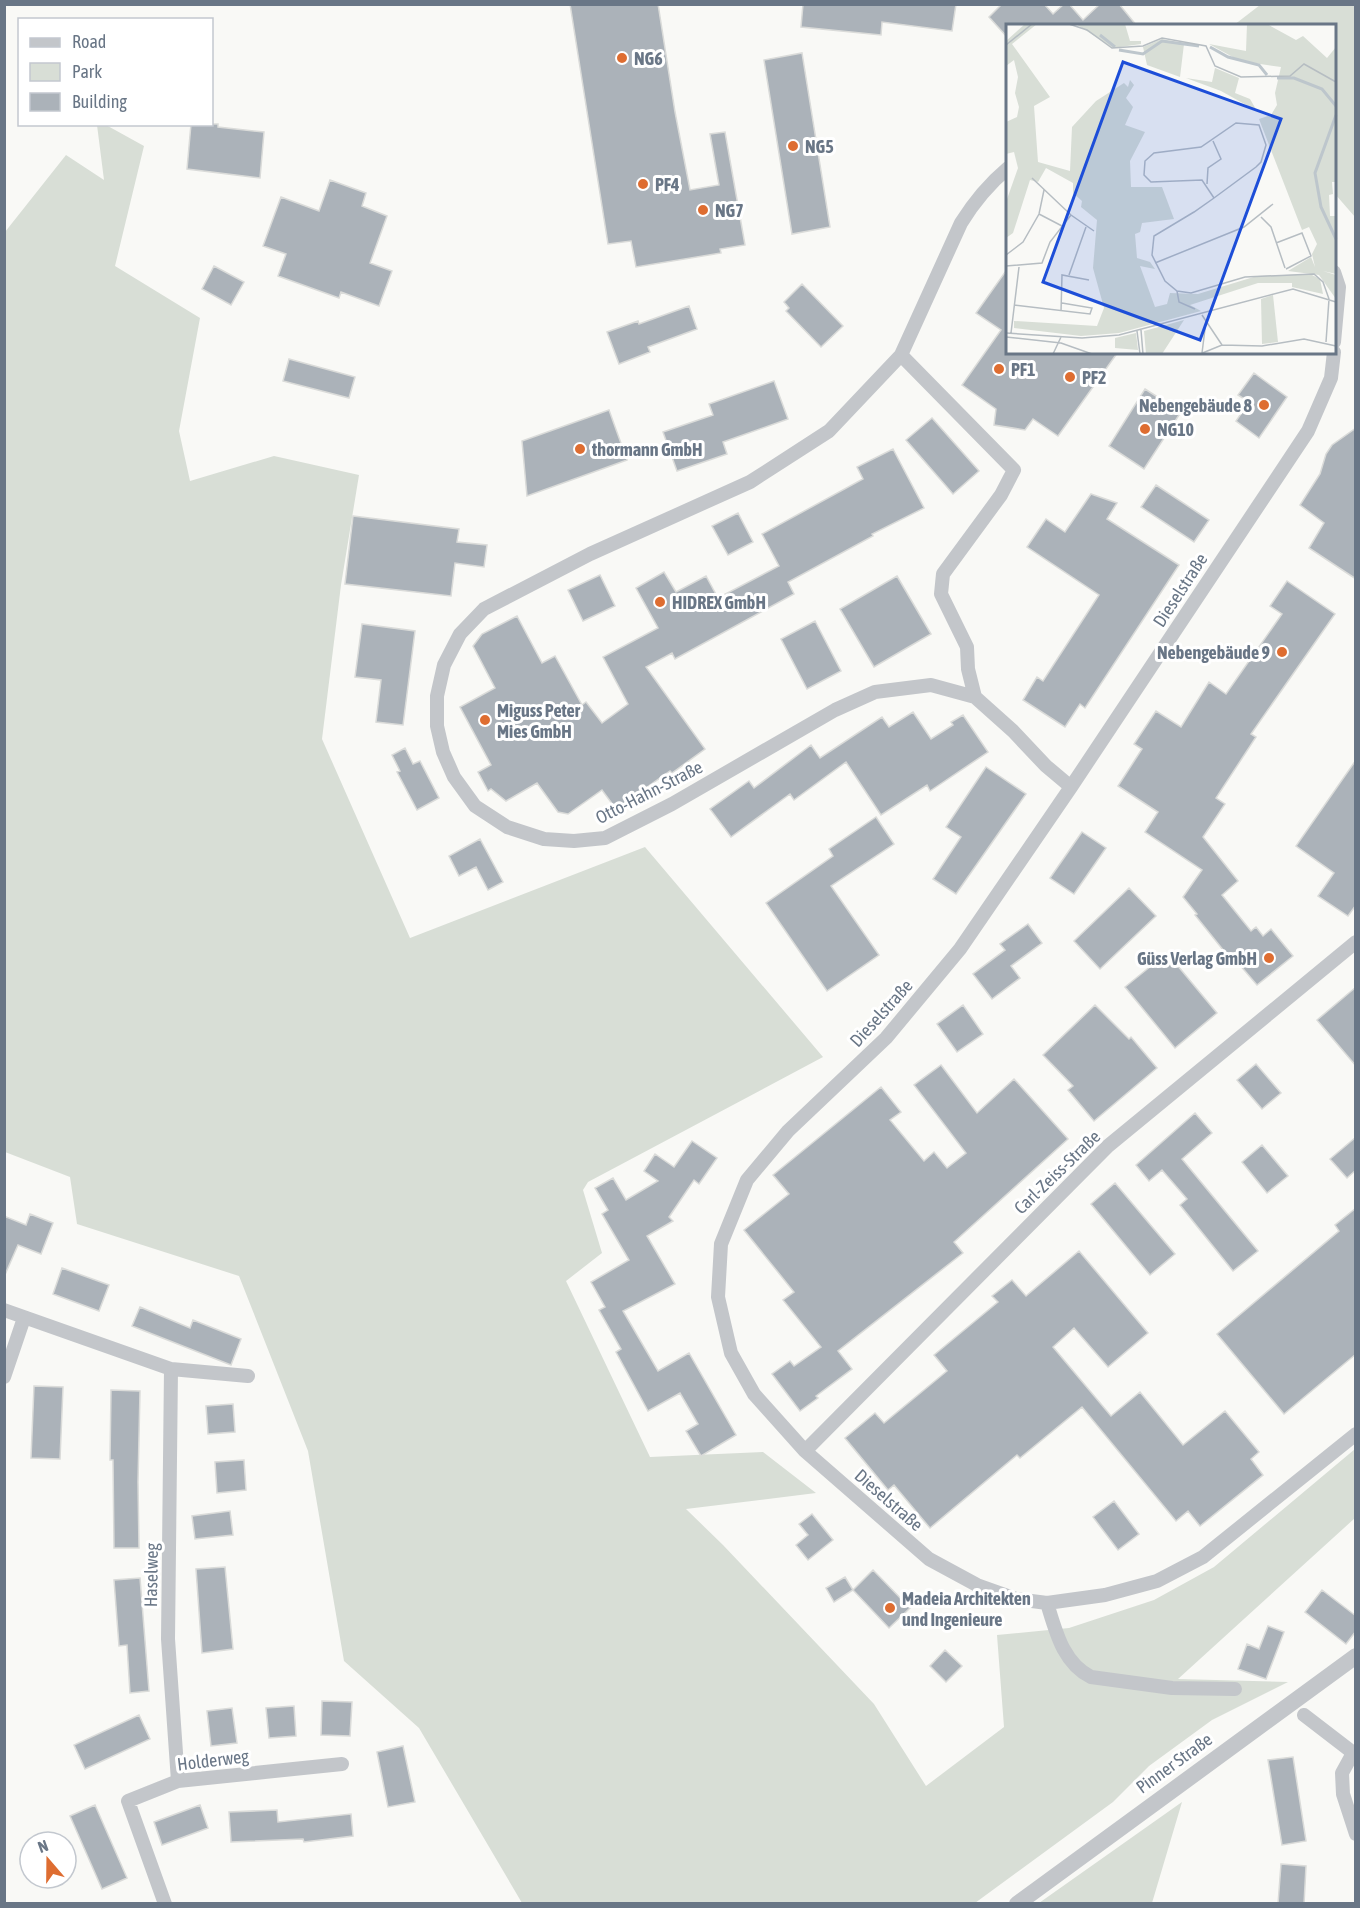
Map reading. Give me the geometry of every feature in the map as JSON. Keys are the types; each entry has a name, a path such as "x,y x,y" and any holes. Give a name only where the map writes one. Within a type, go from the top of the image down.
{"street":[{"path":"975,697 968,669 967,647 941,594 943,574 1001,495 1014,470 901,355 961,223 996,178 1006,170"},
{"path":"1336,276 1339,287 1336,328"},
{"name":"Dieselstraße","path":"1334,354 1332,378 1308,431 960,949 886,1038 788,1131 747,1180 722,1244 718,1297 731,1353 754,1394 805,1451 929,1559 977,1585 1016,1599 1047,1603 1105,1595 1157,1581 1203,1557 1356,1434"},
{"name":"Otto-Hahn-Straße","path":"901,355 829,431 750,482 590,554 484,609 460,634 444,665 437,696 437,726 443,752 454,777 475,806 507,827 544,839 574,841 605,838 672,804 835,710 875,692 932,685 975,697 1071,787"},
{"name":"Carl-Zeiss-Straße","path":"805,1451 1108,1146 1356,942"},
{"path":"4,1310 171,1369 248,1376"},
{"path":"4,1377 24,1318"},
{"name":"Haselweg","path":"171,1369 168,1639 178,1781"},
{"path":"1047,1603 1065,1653 1079,1671 1091,1677 1172,1688 1235,1689"},
{"name":"Pinner Straße","path":"1017,1904 1356,1656"},
{"path":"1304,1715 1354,1754 1342,1773 1343,1794 1356,1834"},
{"name":"Holderweg","path":"165,1904 128,1801 178,1781 342,1764"}],"green space":[{"path":"1260,5 1355,5 1355,217 1336,195 1336,24 1235,24"},
{"path":"97,126 108,126 144,146 115,266 200,318 179,431 190,481 274,456 359,475 341,585 322,739 410,938 645,847 823,1057 588,1182 583,1190 602,1253 566,1281 650,1457 763,1452 816,1493 686,1509 874,1704 926,1786 1004,1727 997,1635 1069,1628 1154,1600 1214,1567 1355,1449 1355,1518 1178,1679 1288,1682 1212,1720 1149,1766 1113,1802 975,1903 522,1903 419,1728 344,1661 308,1451 239,1276 77,1224 70,1177 5,1152 5,232 66,155 104,180"},
{"path":"1182,1802 1152,1903 1039,1903"}],"building":[{"path":"570,4 658,4 690,190 719,185 710,134 725,132 745,245 720,249 721,253 636,267 631,241 608,244"},
{"path":"803,4 956,4 952,31 882,22 881,35 801,27"},
{"path":"1002,4 1044,4 1053,14 1064,4 1069,4 1083,20 1100,4 1119,4 1135,24 1006,24 1006,36 989,17"},
{"name":"NG5","path":"802,53 830,227 792,234 764,60"},
{"path":"218,124 218,127 264,132 260,178 187,169 191,126"},
{"path":"330,180 366,193 362,206 387,216 370,263 392,271 379,306 341,292 339,298 278,276 286,254 263,246 281,197 319,211"},
{"path":"214,266 244,282 231,305 202,289"},
{"path":"1006,271 1006,354 1117,354 1058,436 1033,419 1025,430 994,425 996,409 962,385 1001,330 976,313"},
{"path":"802,284 843,326 821,347 786,311 789,308 784,302"},
{"path":"689,306 697,329 648,347 650,352 619,364 607,332 638,321 639,324"},
{"path":"289,359 355,377 349,398 283,381"},
{"name":"Nebengebäude 8","path":"1254,373 1287,397 1259,438 1236,421 1249,402 1238,395"},
{"path":"774,381 788,419 723,442 727,454 677,471 663,432 713,415 709,404"},
{"name":"NG10","path":"1145,389 1181,412 1144,469 1109,446"},
{"name":"thormann GmbH","path":"609,410 627,460 527,496 522,441"},
{"path":"932,418 979,471 953,494 906,440"},
{"path":"1356,428 1356,579 1309,548 1324,523 1300,505 1320,474 1326,454 1332,445"},
{"path":"893,449 924,508 872,534 873,536 788,582 794,594 675,659 672,653 646,667 705,749 616,809 602,790 568,814 558,812 537,783 506,801 491,789 488,791 478,772 491,765 460,707 495,688 473,646 482,634 517,616 542,663 555,656 582,705 586,702 602,723 628,704 603,657 658,628 636,588 664,572 676,592 706,576 718,598 779,566 762,534 863,479 857,467"},
{"path":"1156,485 1209,520 1194,542 1141,507"},
{"path":"1091,494 1117,503 1107,519 1179,565 1085,708 1080,704 1065,727 1023,700 1037,677 1043,681 1099,595 1027,547 1046,519 1065,532"},
{"path":"738,513 753,542 728,555 712,526"},
{"path":"353,516 459,529 457,542 487,545 484,567 455,563 451,596 345,584"},
{"path":"600,575 615,606 583,621 568,590"},
{"path":"897,576 931,634 874,667 840,609"},
{"path":"1287,581 1335,614 1251,734 1256,737 1216,798 1225,804 1203,837 1238,881 1222,895 1251,931 1256,927 1263,936 1271,929 1293,956 1257,985 1239,964 1236,966 1183,897 1202,870 1145,832 1158,812 1118,786 1142,749 1134,744 1156,711 1181,727 1209,682 1226,694 1282,614 1270,606"},
{"path":"815,621 841,671 807,689 781,639"},
{"path":"362,624 415,631 403,725 376,722 381,680 355,677"},
{"path":"913,712 931,739 953,725 951,722 963,715 988,752 930,791 927,785 881,815 846,762 794,800 790,794 731,837 710,809 749,781 754,788 811,745 820,758 882,717 889,727"},
{"path":"405,748 413,764 420,761 439,798 417,810 397,772 400,771 392,755"},
{"path":"1356,760 1356,905 1348,916 1318,896 1334,873 1296,846"},
{"path":"986,767 1026,794 956,894 933,879 961,837 946,827"},
{"path":"876,817 894,844 831,886 879,955 827,991 766,903 833,856 829,849"},
{"path":"1082,832 1106,848 1074,894 1050,878"},
{"path":"480,839 503,882 488,890 476,867 459,876 449,856"},
{"path":"1129,888 1156,916 1100,969 1074,941"},
{"path":"1028,924 1042,943 1011,966 1020,978 992,999 973,974 1005,950 1000,944"},
{"path":"1167,953 1217,1013 1175,1048 1125,987"},
{"path":"1356,987 1356,1066 1317,1020"},
{"path":"963,1005 983,1034 957,1052 937,1024"},
{"path":"1095,1005 1129,1039 1131,1037 1157,1068 1094,1121 1068,1090 1073,1086 1043,1055"},
{"path":"1256,1064 1281,1093 1262,1109 1237,1080"},
{"path":"941,1065 977,1113 1014,1079 1068,1139 954,1242 963,1253 838,1351 852,1369 800,1411 772,1374 790,1361 794,1366 821,1347 783,1300 794,1292 744,1230 789,1194 773,1175 881,1087 901,1112 890,1120 924,1161 934,1152 947,1168 966,1153 914,1085"},
{"path":"1195,1113 1212,1133 1182,1159 1258,1251 1233,1271 1180,1205 1187,1199 1162,1170 1149,1181 1136,1165"},
{"path":"1356,1137 1356,1170 1347,1178 1330,1159"},
{"path":"692,1141 717,1158 699,1184 694,1180 669,1217 673,1221 647,1236 675,1284 623,1311 658,1371 689,1353 736,1435 701,1456 686,1431 698,1424 680,1393 648,1411 616,1352 621,1349 599,1310 605,1307 591,1282 629,1260 602,1214 608,1210 595,1188 613,1178 626,1200 658,1181 644,1171 655,1154 674,1167"},
{"path":"1262,1145 1288,1176 1267,1193 1242,1162"},
{"path":"1115,1183 1175,1254 1150,1275 1091,1204"},
{"path":"1356,1208 1356,1354 1284,1414 1217,1334 1339,1231 1335,1225"},
{"path":"30,1214 53,1223 41,1254 18,1245 4,1277 4,1216 26,1225"},
{"path":"1079,1251 1148,1333 1108,1367 1074,1328 1053,1347 1111,1416 1140,1392 1183,1445 1225,1411 1259,1452 1251,1459 1263,1475 1200,1526 1188,1511 1176,1521 1082,1407 1020,1458 1017,1455 930,1528 894,1485 888,1490 845,1438 875,1413 884,1423 947,1371 934,1355 998,1302 992,1296 1012,1280 1026,1296"},
{"path":"62,1268 109,1285 99,1311 53,1294"},
{"path":"140,1307 190,1328 193,1320 241,1339 231,1365 132,1326"},
{"path":"34,1386 63,1387 60,1459 31,1458"},
{"path":"111,1390 140,1391 139,1548 114,1548 113,1460 110,1460"},
{"path":"233,1404 235,1432 208,1434 206,1406"},
{"path":"244,1460 246,1490 217,1493 215,1462"},
{"path":"1114,1501 1139,1534 1118,1550 1093,1517"},
{"path":"230,1511 233,1535 195,1539 192,1516"},
{"path":"812,1514 833,1540 808,1560 796,1545 808,1535 799,1524"},
{"path":"225,1567 233,1649 202,1653 196,1569"},
{"path":"873,1570 910,1608 889,1628 853,1590"},
{"path":"845,1577 853,1590 834,1602 826,1588"},
{"path":"140,1578 149,1691 130,1693 127,1645 119,1646 114,1580"},
{"path":"1322,1590 1356,1616 1356,1631 1346,1644 1305,1612"},
{"path":"1268,1626 1284,1632 1266,1679 1238,1669 1247,1644 1259,1649"},
{"path":"945,1650 962,1666 946,1682 930,1666"},
{"path":"322,1701 352,1702 350,1736 321,1735"},
{"path":"294,1706 296,1736 269,1738 266,1708"},
{"path":"232,1708 237,1743 211,1746 207,1711"},
{"path":"139,1715 150,1739 85,1769 74,1745"},
{"path":"403,1746 415,1802 388,1807 377,1752"},
{"path":"1293,1757 1306,1841 1282,1845 1268,1760"},
{"path":"95,1805 127,1878 102,1889 70,1816"},
{"path":"200,1805 208,1828 162,1845 154,1822"},
{"path":"277,1810 278,1822 351,1814 353,1836 304,1842 303,1839 231,1842 229,1812"},
{"path":"1281,1864 1306,1866 1304,1904 1278,1904"}],"place":[{"name":"NG6","path":"622,58"},
{"name":"NG5","path":"793,146"},
{"name":"PF4","path":"643,184"},
{"name":"NG7","path":"703,210"},
{"name":"PF1","path":"999,369"},
{"name":"PF2","path":"1070,377"},
{"name":"Nebengebäude 8","path":"1264,405"},
{"name":"NG10","path":"1145,429"},
{"name":"thormann GmbH","path":"580,449"},
{"name":"HIDREX GmbH","path":"660,602"},
{"name":"Nebengebäude 9","path":"1282,652"},
{"name":"Miguss Peter Mies GmbH","path":"485,720"},
{"name":"Güss Verlag GmbH","path":"1269,958"},
{"name":"Madeia Architekten und Ingenieure","path":"890,1608"}]}
